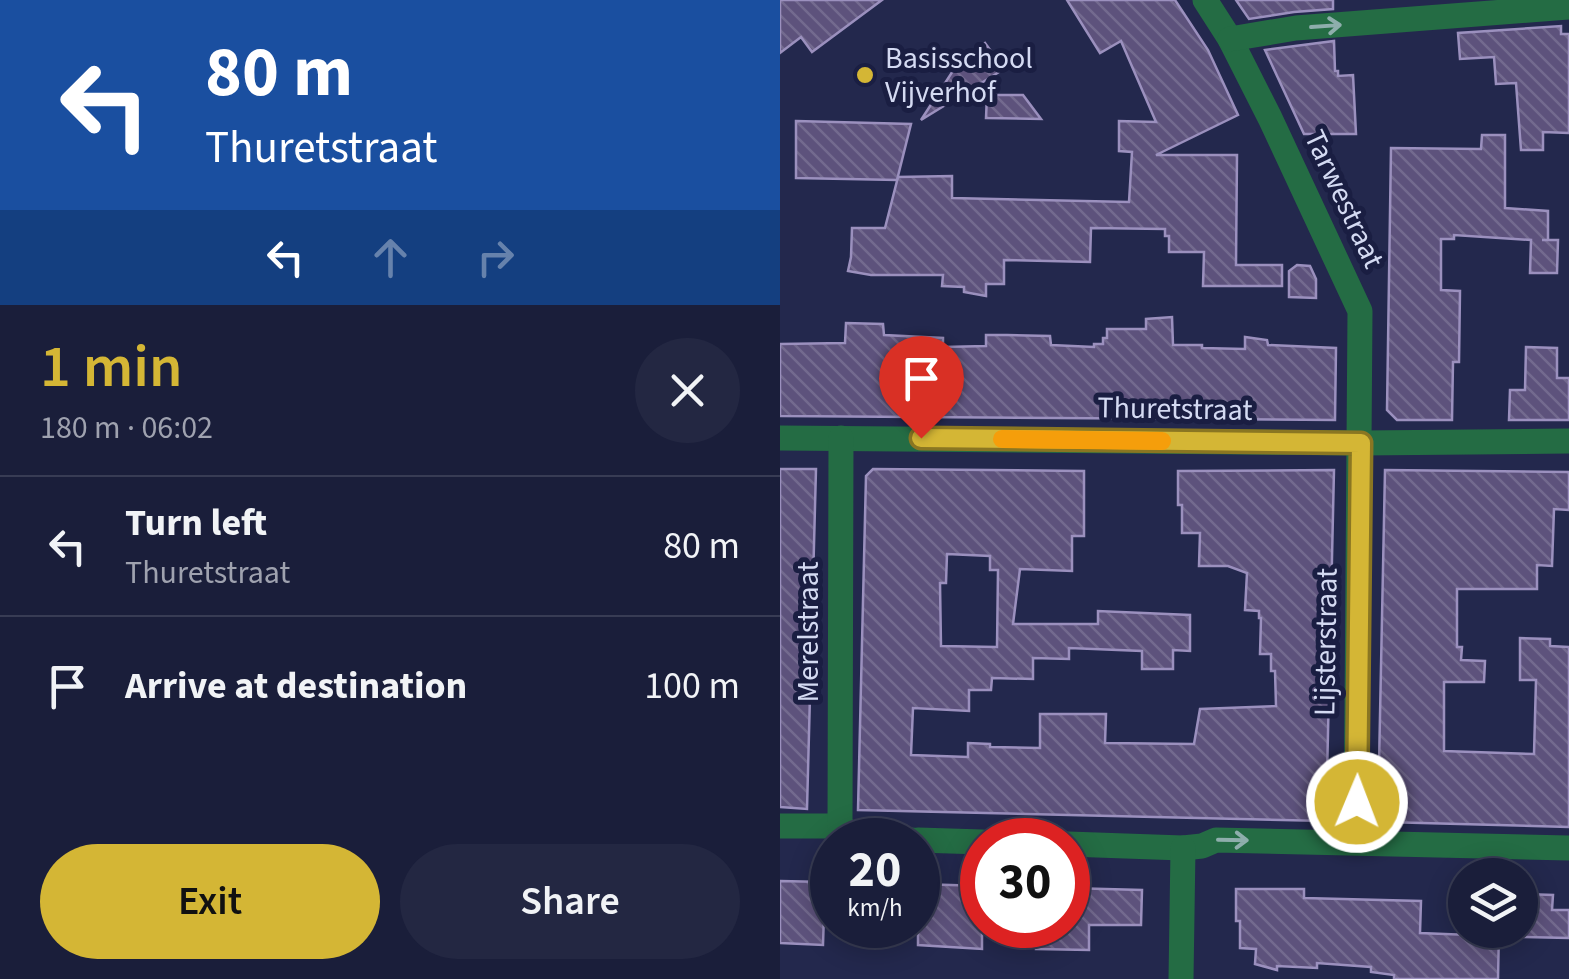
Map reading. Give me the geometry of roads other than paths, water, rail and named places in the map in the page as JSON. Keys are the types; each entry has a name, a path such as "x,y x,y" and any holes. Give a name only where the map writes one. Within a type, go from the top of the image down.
{"street":[{"name":"Tarwestraat","path":"1205,0 1230,39 1270,118 1360,311 1361,443"},
{"path":"1230,39 1296,28 1569,7"},
{"name":"Thuretstraat","path":"780,438 1569,441"},
{"name":"Merelstraat","path":"840,818 841,438"},
{"name":"Lijsterstraat","path":"1356,842 1361,443"},
{"path":"780,826 810,826"},
{"path":"1090,845 1183,848 1216,840 1569,848"},
{"path":"1182,979 1183,848"}],"place":[{"name":"Basisschool Vijverhof","path":"865,75"}]}
